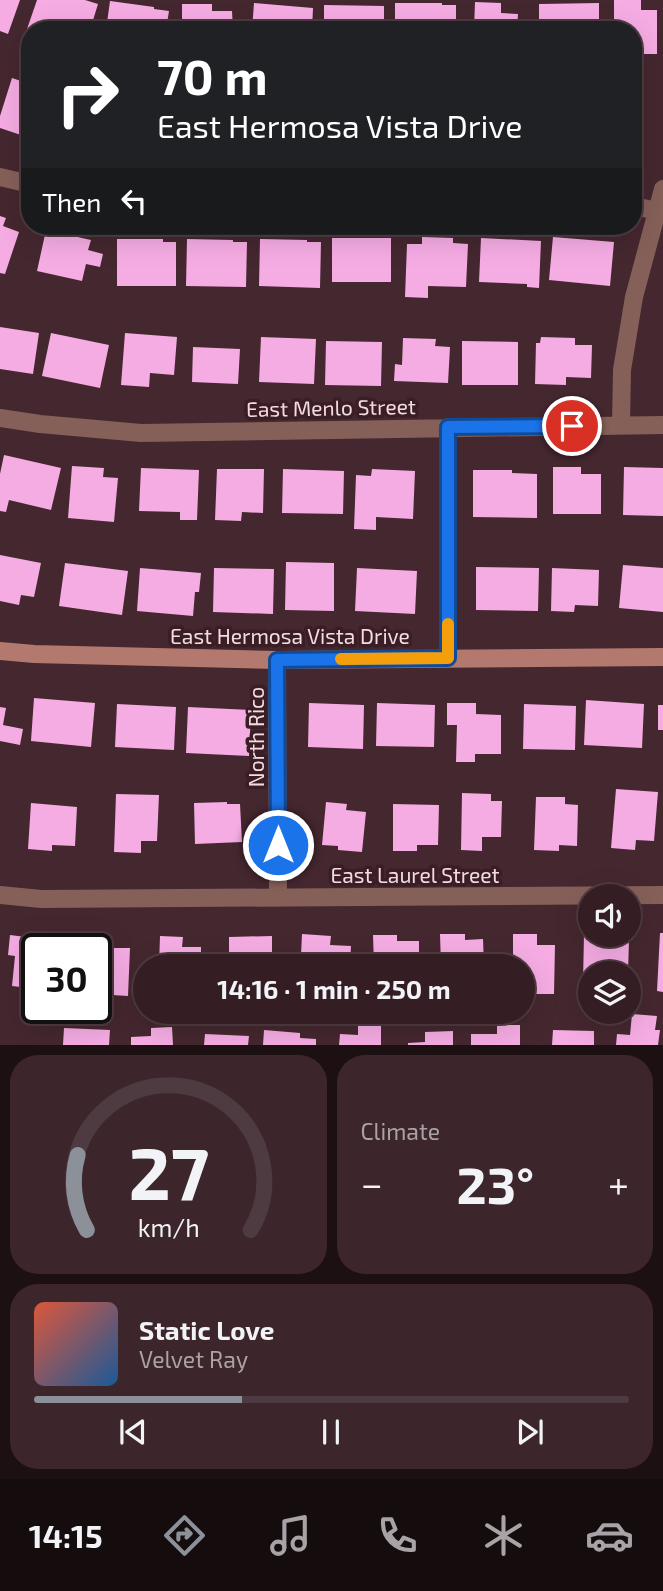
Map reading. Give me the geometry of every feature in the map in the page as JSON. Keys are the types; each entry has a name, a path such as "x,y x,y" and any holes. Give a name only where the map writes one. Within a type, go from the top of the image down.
{"street":[{"path":"0,177 21,182"},
{"path":"621,425 622,370 634,297 663,189"},
{"path":"642,208 657,211"},
{"name":"East Menlo Street","path":"0,418 141,433 663,425"},
{"path":"448,427 448,658"},
{"name":"East Hermosa Vista Drive","path":"0,650 34,654 277,660 663,657"},
{"name":"North Rico","path":"277,660 278,898"},
{"name":"East Laurel Street","path":"0,895 41,899 663,895"}],"building":[{"path":"0,0 20,0 8,34 0,31"},
{"path":"37,0 85,0 98,4 93,21 30,21"},
{"path":"614,0 641,0 641,10 657,10 657,54 642,54 642,21 614,21"},
{"path":"110,1 169,11 167,21 107,21"},
{"path":"475,2 501,3 501,13 518,14 518,21 474,21"},
{"path":"254,3 313,8 312,21 253,21"},
{"path":"395,3 456,5 456,21 395,21"},
{"path":"599,3 599,21 539,21 539,4"},
{"path":"182,4 212,4 212,11 232,11 233,21 182,21"},
{"path":"324,5 384,6 384,21 324,21"},
{"path":"12,78 21,81 21,135 0,128 0,116"},
{"path":"0,216 6,218 3,226 19,232 5,274 0,273"},
{"path":"45,235 68,235 91,240 88,250 103,254 100,267 86,264 82,281 37,271"},
{"path":"422,237 453,238 453,243 468,244 466,287 428,286 428,298 405,297 407,244 422,244"},
{"path":"553,237 614,242 610,286 549,280"},
{"path":"332,238 391,238 391,282 332,282"},
{"path":"481,238 541,241 539,288 527,287 527,284 479,282"},
{"path":"117,239 163,239 163,242 176,242 176,286 117,286"},
{"path":"187,239 247,242 246,287 186,286"},
{"path":"260,239 321,242 320,288 259,286"},
{"path":"0,327 39,333 33,374 0,369"},
{"path":"51,333 109,345 100,388 42,376"},
{"path":"125,333 177,337 174,375 150,373 149,387 121,385"},
{"path":"261,337 316,339 314,384 259,382"},
{"path":"541,337 575,338 575,345 592,345 591,378 566,377 566,385 535,384 536,343 540,343"},
{"path":"403,338 436,339 435,346 450,347 448,383 394,381 395,364 402,365"},
{"path":"326,341 382,342 381,386 325,385"},
{"path":"462,341 518,342 518,385 462,385"},
{"path":"193,347 240,349 238,384 192,382"},
{"path":"4,455 61,468 51,510 9,500 6,512 0,511 0,474"},
{"path":"72,466 104,468 103,477 118,478 114,522 68,518"},
{"path":"553,467 581,467 581,474 601,474 601,514 553,514"},
{"path":"624,467 663,468 663,516 623,515"},
{"path":"141,468 199,470 197,520 180,520 180,512 139,511"},
{"path":"217,469 264,469 263,513 242,512 241,521 215,520"},
{"path":"283,469 344,471 343,514 282,513"},
{"path":"372,469 415,471 413,519 376,517 376,530 354,529 356,475 371,476"},
{"path":"473,470 512,470 512,473 537,474 537,518 473,517"},
{"path":"0,555 41,563 34,597 21,595 19,605 0,601"},
{"path":"286,562 334,563 334,611 285,610"},
{"path":"65,563 128,571 122,615 59,606"},
{"path":"623,565 663,568 663,612 619,608"},
{"path":"476,567 539,568 538,611 476,610"},
{"path":"140,568 201,573 199,592 195,592 193,616 137,611"},
{"path":"214,568 274,569 273,614 213,612"},
{"path":"357,568 417,571 415,614 355,611"},
{"path":"552,568 599,570 598,606 575,605 574,612 551,611"},
{"path":"34,698 95,703 91,747 31,741"},
{"path":"586,700 644,704 642,748 584,745"},
{"path":"309,703 364,705 363,749 308,747"},
{"path":"377,703 435,705 434,747 376,746"},
{"path":"447,703 476,703 476,714 501,715 501,754 475,754 475,762 456,762 457,725 447,725"},
{"path":"117,704 176,707 174,750 115,747"},
{"path":"524,704 576,706 575,750 523,749"},
{"path":"658,705 663,705 663,730 658,730"},
{"path":"0,707 6,708 3,725 23,729 20,745 0,741"},
{"path":"188,707 251,710 249,756 186,753"},
{"path":"616,789 658,792 654,841 636,840 635,850 611,848"},
{"path":"462,793 491,794 491,801 502,801 501,837 482,837 482,851 461,850"},
{"path":"116,794 159,795 157,841 141,841 141,853 114,852"},
{"path":"536,797 565,797 565,804 578,805 577,846 559,845 559,851 534,850"},
{"path":"326,802 347,804 346,810 366,812 362,852 338,850 338,846 322,845"},
{"path":"31,803 77,807 75,846 52,845 52,851 28,849"},
{"path":"194,803 240,804 242,842 195,844"},
{"path":"393,804 439,805 438,845 417,845 417,851 393,851"},
{"path":"660,933 663,933 663,992 657,991"},
{"path":"302,934 331,936 330,945 351,946 351,954 301,954"},
{"path":"440,934 465,934 465,940 483,939 484,954 441,954"},
{"path":"513,934 537,934 537,945 555,945 554,994 535,994 535,954 513,954"},
{"path":"10,935 21,936 21,987 12,986 15,956 8,955"},
{"path":"373,935 397,935 397,941 419,941 419,954 374,954"},
{"path":"160,936 183,937 182,947 201,947 201,954 159,954"},
{"path":"272,936 272,954 229,954 229,937"},
{"path":"584,947 629,947 628,961 583,961"},
{"path":"112,948 130,948 128,996 112,995"},
{"path":"641,1015 657,1016 655,1030 660,1030 658,1045 616,1045 617,1034 630,1035 631,1024 641,1024"},
{"path":"497,1025 520,1025 520,1045 471,1045 471,1034 497,1034"},
{"path":"358,1026 381,1026 381,1045 339,1045 340,1034 358,1035"},
{"path":"172,1027 173,1045 131,1045 131,1037 151,1036 151,1028"},
{"path":"64,1028 110,1030 109,1045 63,1045"},
{"path":"264,1030 300,1033 300,1038 316,1039 316,1045 263,1045"},
{"path":"553,1030 594,1031 594,1045 552,1045"},
{"path":"453,1031 453,1045 408,1045 425,1042 425,1032"},
{"path":"205,1034 249,1036 248,1045 204,1045"}],"slow traffic":[{"path":"341,659 448,658 448,624"}],"route":[{"path":"278,845 277,660 448,658 448,427 572,426"}]}
